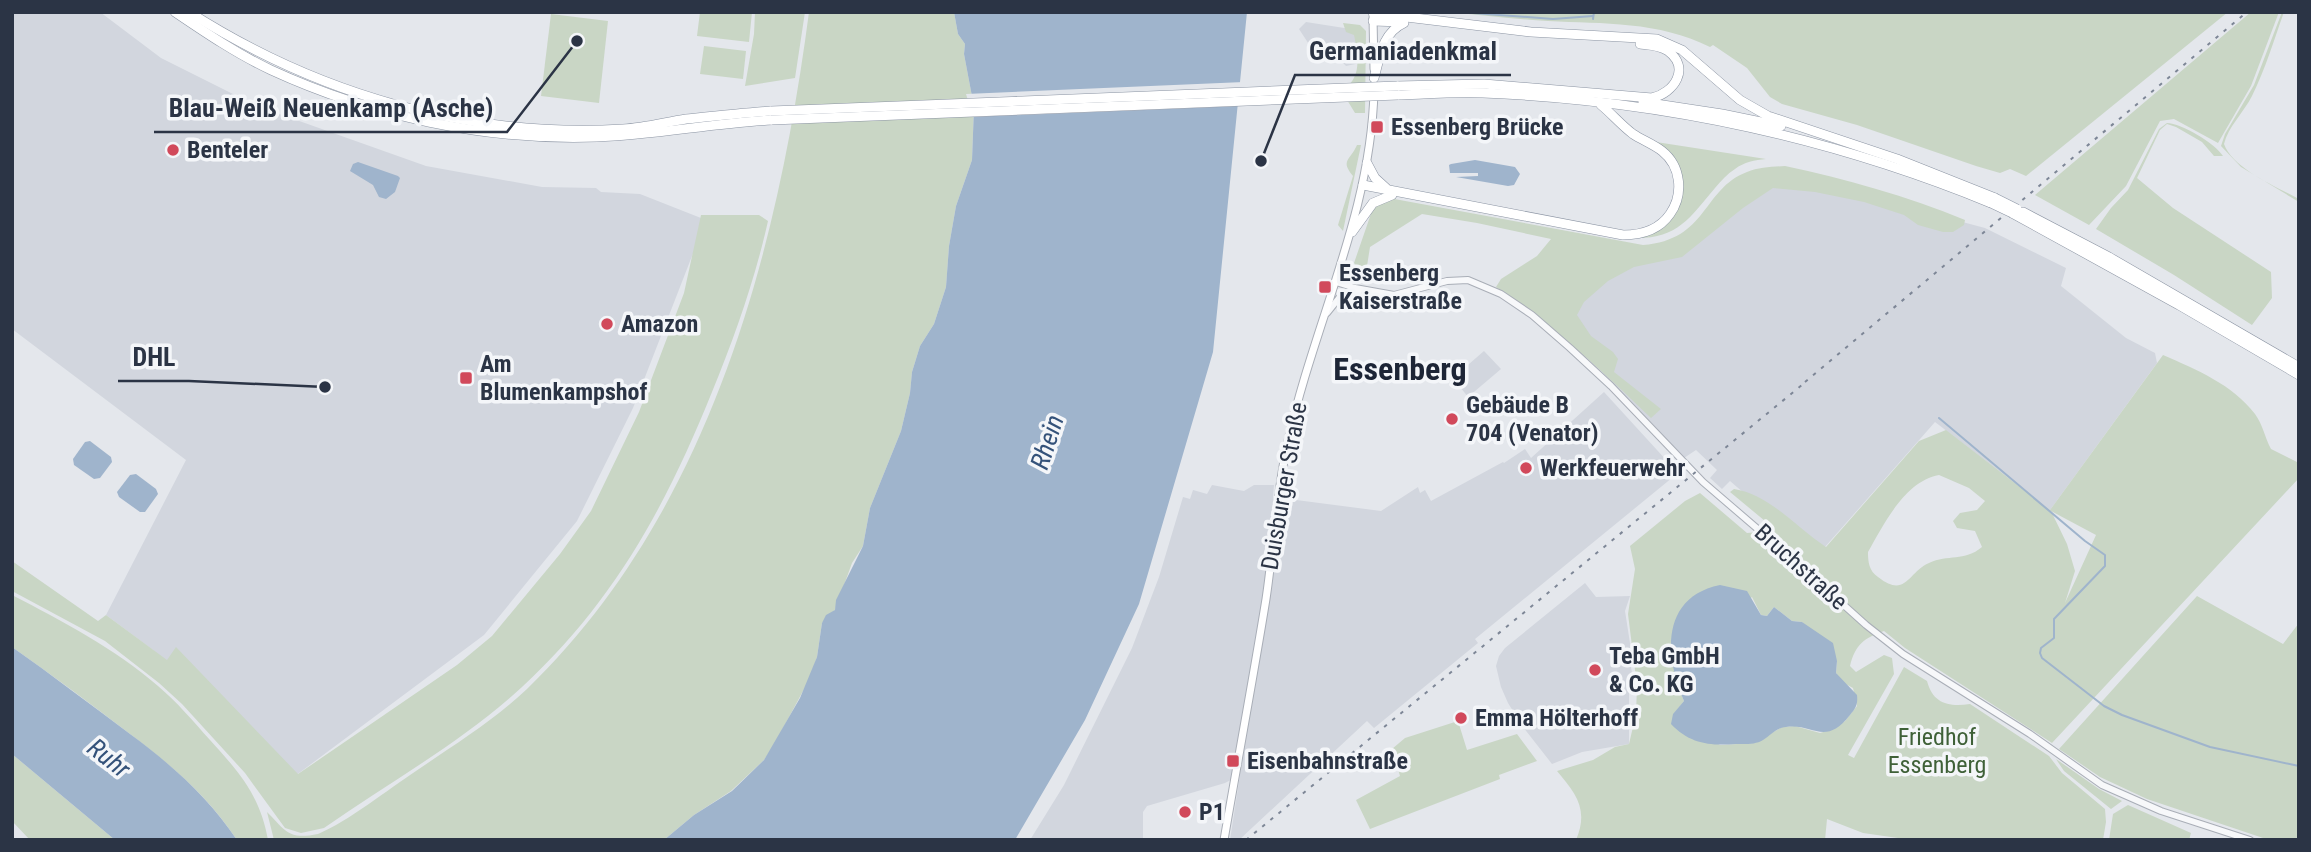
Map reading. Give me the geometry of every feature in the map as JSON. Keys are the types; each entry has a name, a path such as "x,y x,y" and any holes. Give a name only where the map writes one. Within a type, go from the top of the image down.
{"highway":[{"path":"175,12 223,44 269,69 312,87 404,117 461,128 593,137 661,132 771,116"},
{"path":"189,12 228,37 274,61 315,78 406,108 463,119 559,129 625,129 686,119 1397,90 1450,84 1652,98 1670,91 1679,70 1667,50 1648,45 1406,22 1373,16"},
{"path":"1373,16 1531,32 1657,39 1682,50 1740,100 1768,116 1897,159 1993,200 2082,246 2299,367"},
{"path":"1374,78 1386,40 1394,29 1406,22"},
{"path":"1518,87 1722,114 1820,134"},
{"path":"1397,90 1531,96 1723,121 1784,134 1892,165 1993,200"},
{"path":"1363,188 1623,235 1644,233 1661,223 1673,210 1678,199 1678,177 1668,157 1660,149 1632,133 1600,104"},
{"path":"1367,163 1379,183 1391,193"},
{"path":"1352,232 1373,203 1391,193"},
{"path":"2082,246 2299,375"}],"main road":[{"name":"Duisburger Straße","path":"1224,840 1266,599 1279,485 1287,442 1363,188 1373,112 1373,16"}],"street":[{"name":"Bruchstraße","path":"1336,282 1382,294 1404,294 1447,281 1460,280 1475,282 1501,294 1532,315 1570,348 1611,386 1703,482 1866,625 1903,654 2030,734 2102,785 2161,811 2250,840"},
{"path":"1326,313 1339,299 1362,290"}],"shaded area":[{"path":"12,12 100,12 161,58 257,106 426,166 542,187 596,188 601,192 640,194 706,220 633,408 577,521 484,635 287,782 153,650 106,615 186,460 12,329"},
{"path":"1306,22 1357,30 1360,63 1346,66 1332,51 1320,61 1299,29"},
{"path":"1816,183 1985,228 2066,268 2061,286 2126,338 2155,353 2157,363 2050,510 1935,422 1817,556 1730,481 1722,489 1710,478 1717,470 1696,450 1684,458 1592,361 1545,318 1623,253 1663,251 1696,231 1737,188"},
{"path":"1484,351 1501,369 1468,397 1453,378"},
{"path":"1604,392 1678,473 1475,639 1478,643 1374,728 1367,721 1239,840 1230,840 1240,775 1225,783 1147,806 1143,812 1143,840 1030,840 1064,785 1132,648 1159,577 1183,497 1190,499 1193,490 1207,494 1212,485 1244,491 1254,485 1274,485 1273,497 1381,511 1418,487 1420,493 1425,490 1431,501 1525,449 1531,458"},
{"path":"1585,583 1596,597 1630,596 1625,611 1632,656 1629,658 1635,687 1629,689 1629,744 1582,752 1552,764 1508,703 1496,666 1505,648"}],"green space":[{"path":"700,12 752,12 749,42 697,36"},
{"path":"755,12 805,12 795,78 745,86"},
{"path":"809,12 954,12 958,34 965,44 964,54 974,107 972,160 956,206 946,287 934,324 920,346 912,372 901,431 870,508 863,546 852,563 835,610 822,623 817,657 810,678 774,745 764,760 731,791 694,815 664,840 274,840 267,812 294,835 318,834 355,813 501,712 527,689 590,619 643,543 688,462 724,376 754,287 777,196"},
{"path":"1446,12 2228,12 2026,176 2010,169 2000,173 1976,166 1857,125 1782,104 1770,97 1747,68 1713,45 1710,47 1671,32 1630,25"},
{"path":"2251,12 2279,12 2251,86 2218,143 2174,119 2160,121 2126,186 2089,225 2035,195"},
{"path":"2282,12 2257,86 2224,144 2236,161 2246,169 2299,199 2299,202 2241,167 2221,146 2225,134 2254,85"},
{"path":"551,14 608,21 599,103 541,96"},
{"path":"1343,23 1360,25 1366,31 1365,113 1355,113 1341,90 1353,80 1357,66 1354,35 1346,32"},
{"path":"704,46 746,51 743,79 700,74"},
{"path":"2167,123 2181,126 2198,135 2223,156 2214,156 2202,142 2167,124 2160,130 2137,178 2173,208 2271,272 2272,298 2252,325 2096,229 2128,190 2159,129"},
{"path":"1656,142 1766,159 1746,163 1732,171 1689,218 1672,231 1634,238 1677,209 1672,159"},
{"path":"1357,145 1361,145 1343,231 1338,225 1353,176 1347,167 1347,160"},
{"path":"1785,166 1899,196 1965,220 1964,225 1953,232 1943,232 1918,225 1904,215 1864,202 1815,192 1773,188 1743,208 1682,257 1634,267 1608,281 1584,302 1577,315 1591,336 1618,359 1614,372 1661,409 1651,418 1557,333 1496,287 1501,279 1537,256 1551,239 1422,214 1370,247 1367,266 1360,270 1354,263 1374,205 1389,198 1643,245 1664,241 1680,234 1693,224 1732,180 1756,169"},
{"path":"701,215 759,215 768,221 744,307 712,392 676,474 634,550 584,621 555,655 522,687 450,744 324,828 301,833 285,828 245,773 182,704 159,683 105,641 12,591 12,561 98,621 106,615 167,660 176,647 298,774 457,665 492,636 560,554 591,511 639,412 684,293"},
{"name":"Friedhof Essenberg","path":"2163,355 2213,379 2236,394 2258,418 2271,449 2299,463 2299,478 2052,743 1905,648 1884,631 1871,636 1855,653 1850,666 1856,672 1884,655 1892,658 1894,674 1848,755 1854,758 1904,667 1927,681 1933,695 1938,699 1955,705 1970,704 2049,756 2062,773 2105,809 2103,840 1912,840 1863,833 1827,819 1825,840 1576,840 1581,811 1575,795 1557,771 1593,760 1615,747 1629,744 1636,714 1637,686 1628,614 1635,569 1630,546 1685,501 1700,493 1747,533 1771,531 1771,526 1730,492 1734,489 1747,492 1771,505 1826,547 1919,441 1946,430 2050,510","holes":["1939,475 1969,488 1985,501 1977,510 1960,513 1953,521 1957,528 1975,531 1982,547 1969,555 1929,563 1901,585 1887,583 1873,572 1868,552 1906,495 1927,479","2051,511 2096,535 2065,603 2075,571 2067,544","1752,597 1761,615 1767,616 1774,607 1792,621 1802,622 1837,661 1836,673 1842,682 1853,688 1857,706 1845,721 1820,733 1795,726 1782,727 1754,743 1720,745 1673,715 1684,701 1676,682 1674,662"]},
{"path":"12,595 106,648 141,672 172,699 247,785 260,810 268,840 237,840 214,809 175,770 12,647"},
{"path":"2197,596 2283,644 2299,623 2299,840 2269,840 2147,799 2100,777 2059,749"},
{"path":"1458,721 1467,750 1517,734 1537,761 1499,775 1500,779 1370,829 1356,800 1400,776 1392,749 1405,738"},
{"path":"12,754 115,840 30,840 12,821"},
{"path":"2056,759 2099,789 2122,801 2111,809 2064,771"},
{"path":"2128,805 2191,833 2189,840 2109,840 2113,814"}],"water":[{"name":"Rhein","path":"954,12 1247,12 1213,352 1139,604 1085,720 1015,840 664,840 694,815 732,791 764,760 800,698 817,657 822,623 826,615 835,610 836,600 863,546 870,508 901,431 912,372 920,346 934,324 946,287 956,206 972,160 974,107 964,54 965,44 958,34"},
{"path":"1475,160 1515,167 1520,174 1514,185 1508,186 1456,177 1478,176 1478,173 1450,173 1449,165"},
{"path":"358,162 398,176 400,178 395,192 386,199 379,197 373,185 350,171 353,164"},
{"path":"90,441 111,457 112,462 100,478 94,479 74,465 73,459 85,442"},
{"path":"136,474 156,489 158,494 145,512 140,512 119,497 117,492 130,475"},
{"path":"1720,585 1747,591 1761,615 1767,616 1774,607 1792,621 1802,622 1833,643 1837,661 1836,673 1857,695 1855,708 1841,725 1826,732 1786,727 1776,730 1757,743 1718,745 1693,740 1671,724 1673,714 1684,701 1677,684 1671,648 1677,615 1687,602 1701,592"},
{"name":"Ruhr","path":"12,647 175,770 214,810 237,840 115,840 12,754"}],"pier":[{"path":"1244,82 1241,106 970,117 966,94"}],"waterway":[{"path":"1459,12 1553,19 1593,16"},
{"path":"1593,19 1594,12"},
{"path":"1939,418 2105,555 2105,566 2054,619 2054,638 2041,648 2042,658 2104,706 2122,715 2210,747 2299,766"}],"railway":[{"path":"1805,382 2247,12"},
{"path":"1246,840 1802,385"}],"place":[{"name":"Blau-Weiß Neuenkamp (Asche)","path":"577,41"},
{"name":"Essenberg Brücke","path":"1377,127"},
{"name":"Benteler","path":"173,150"},
{"name":"Germaniadenkmal","path":"1261,161"},
{"name":"Essenberg Kaiserstraße","path":"1325,287"},
{"name":"Amazon","path":"607,324"},
{"name":"Am Blumenkampshof","path":"466,378"},
{"name":"DHL","path":"325,387"},
{"name":"Gebäude B 704 (Venator)","path":"1452,419"},
{"name":"Werkfeuerwehr","path":"1526,468"},
{"name":"Teba GmbH & Co. KG","path":"1595,670"},
{"name":"Emma Hölterhoff","path":"1461,718"},
{"name":"Eisenbahnstraße","path":"1233,761"},
{"name":"P1","path":"1185,812"}],"district":[{"name":"Essenberg","path":"1400,369"}]}
